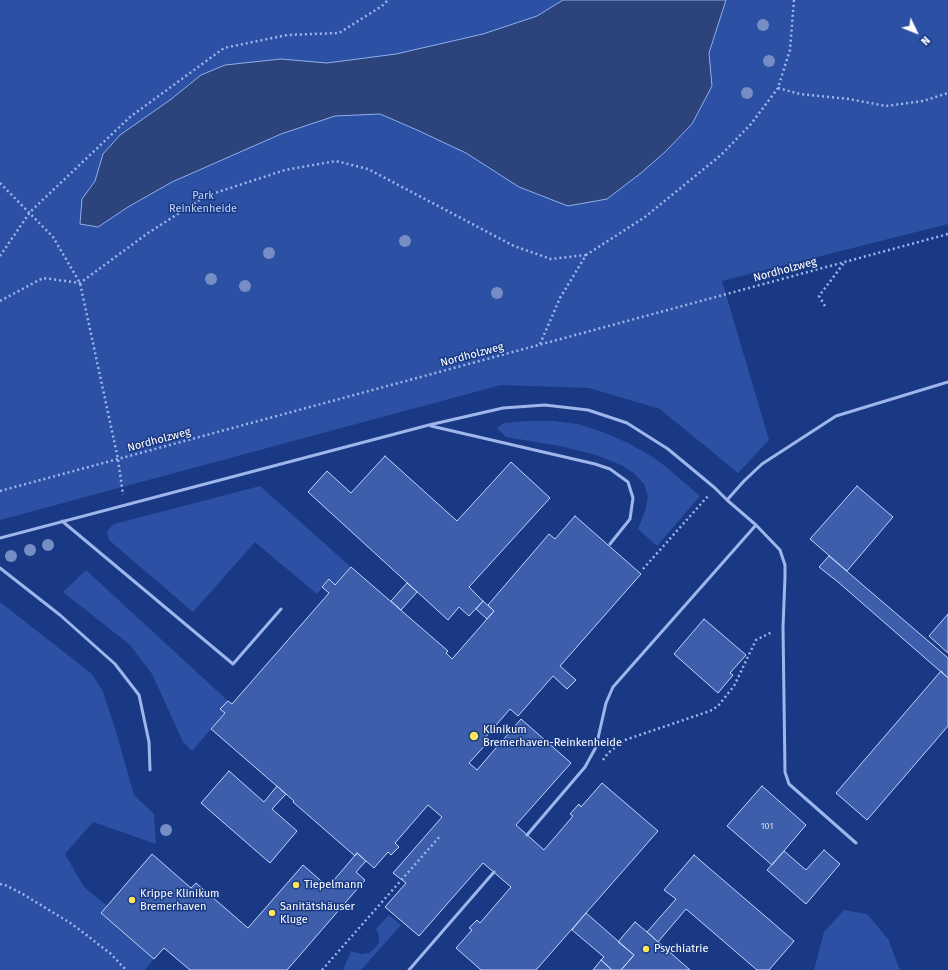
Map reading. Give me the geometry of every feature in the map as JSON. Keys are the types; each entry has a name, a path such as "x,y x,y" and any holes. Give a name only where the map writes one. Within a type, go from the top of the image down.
{"lane":[{"path":"727,500 762,464 836,416 948,382"},
{"path":"0,538 429,425 503,408 545,405 588,410 627,423 668,449 715,488 756,525 780,550 785,565 783,627 785,772 789,784 856,843"},
{"path":"429,425 595,464 610,470 628,482 633,498 630,520 610,544"},
{"path":"62,521 233,664 281,609"},
{"path":"527,835 585,767 596,747 606,703 613,687 756,525"},
{"path":"0,568 60,615 115,664 139,695 149,742 150,770"},
{"path":"409,970 494,872"}],"path":[{"path":"0,256 30,212 130,117 224,48 287,35 338,34 382,6 388,0"},
{"path":"540,345 560,298 586,255 645,217 721,155 751,124 778,88 790,50 794,0"},
{"path":"778,88 800,94 849,99 886,106 923,101 948,93"},
{"path":"0,301 44,278 80,283 148,233 206,196 285,170 336,161 368,169 514,246 551,259 586,255"},
{"path":"0,183 53,237 80,283 118,459 124,505"},
{"name":"Nordholzweg","path":"0,491 948,234"},
{"path":"825,306 818,296 845,262"},
{"path":"642,569 715,488"},
{"path":"599,765 608,753 625,740 710,711 718,706 734,686 756,640 783,627"},
{"path":"322,970 441,835"},
{"path":"0,884 22,893 72,924 111,954 126,970"}],"green space":[{"name":"Park Reinkenheide","path":"0,0 948,0 948,224 722,281 769,440 738,473 660,409 589,388 501,385 0,520"},
{"path":"553,421 578,424 628,443 665,466 700,496 657,546 638,529 645,511 648,497 644,484 634,473 621,465 596,455 560,446 506,437 497,428 504,423"},
{"path":"260,486 351,567 335,585 329,579 317,594 255,542 193,612 109,540 107,531 114,524"},
{"path":"86,570 228,701 220,709 225,713 192,751 183,742 152,674 130,645 63,592"},
{"path":"0,602 92,674 103,692 134,795 154,814 156,844 93,822 65,854 84,887 107,906 101,913 154,959 145,970 0,970"},
{"path":"844,910 867,914 888,939 900,970 814,970 824,932"},
{"path":"389,915 401,925 361,970 343,970 351,951 361,954 369,953 375,948 379,942 379,936 376,929"}],"shaded area":[{"path":"563,0 726,0 709,53 712,86 692,124 665,152 641,173 607,199 568,206 519,187 466,153 380,114 335,116 281,134 172,182 128,207 98,227 80,224 82,199 95,181 103,154 120,135 170,100 201,75 225,65 281,59 327,63 396,54 483,34 537,16"}],"building":[{"path":"385,456 457,521 511,462 550,498 469,587 483,601 469,616 459,607 448,620 308,492 327,471 351,493"},
{"path":"857,486 893,517 847,571 810,539"},
{"path":"575,516 641,574 560,666 576,680 567,689 553,676 518,716 510,709 484,739 488,742 469,763 477,770 521,719 571,763 516,825 544,850 573,816 570,814 579,804 581,807 602,783 658,831 536,970 481,970 456,948 472,930 469,928 477,920 480,923 511,887 483,863 419,936 385,907 406,883 393,873 442,817 428,805 395,843 399,847 391,855 388,852 374,868 357,853 355,856 211,729 225,713 220,709 228,701 232,704 329,593 322,587 329,579 335,585 351,567 448,651 446,653 452,659 494,611 488,605 549,534 555,539"},
{"path":"829,556 948,658 948,678 819,567"},
{"path":"407,583 417,592 401,610 391,601"},
{"path":"483,601 494,611 487,619 476,609"},
{"path":"948,614 948,653 929,636"},
{"path":"704,619 746,655 730,673 733,675 718,693 674,654"},
{"path":"941,671 948,678 948,726 867,820 836,793"},
{"path":"229,771 264,802 277,786 286,794 272,809 297,831 270,863 201,803"},
{"path":"762,786 806,825 772,865 727,826"},
{"path":"824,850 840,864 806,904 767,870 784,851 806,870"},
{"path":"357,853 366,861 356,872 365,880 287,970 190,970 164,948 154,959 101,913 152,854 191,888 196,883 248,928 303,865 328,887"},
{"path":"694,855 794,941 769,970 757,970 686,909 658,942 647,932 676,899 664,890"},
{"path":"586,913 634,955 621,970 612,970 601,960 604,957 572,930"},
{"name":"Psychiatrie","path":"635,922 690,970 621,970 634,955 618,942"},
{"path":"601,960 612,970 593,970"}],"place":[{"name":"Klinikum Bremerhaven-Reinkenheide","path":"474,736"},
{"name":"Tiepelmann","path":"296,885"},
{"name":"Krippe Klinikum Bremerhaven","path":"132,900"},
{"name":"Sanitätshäuser Kluge","path":"272,913"},
{"name":"Psychiatrie","path":"646,949"}]}
